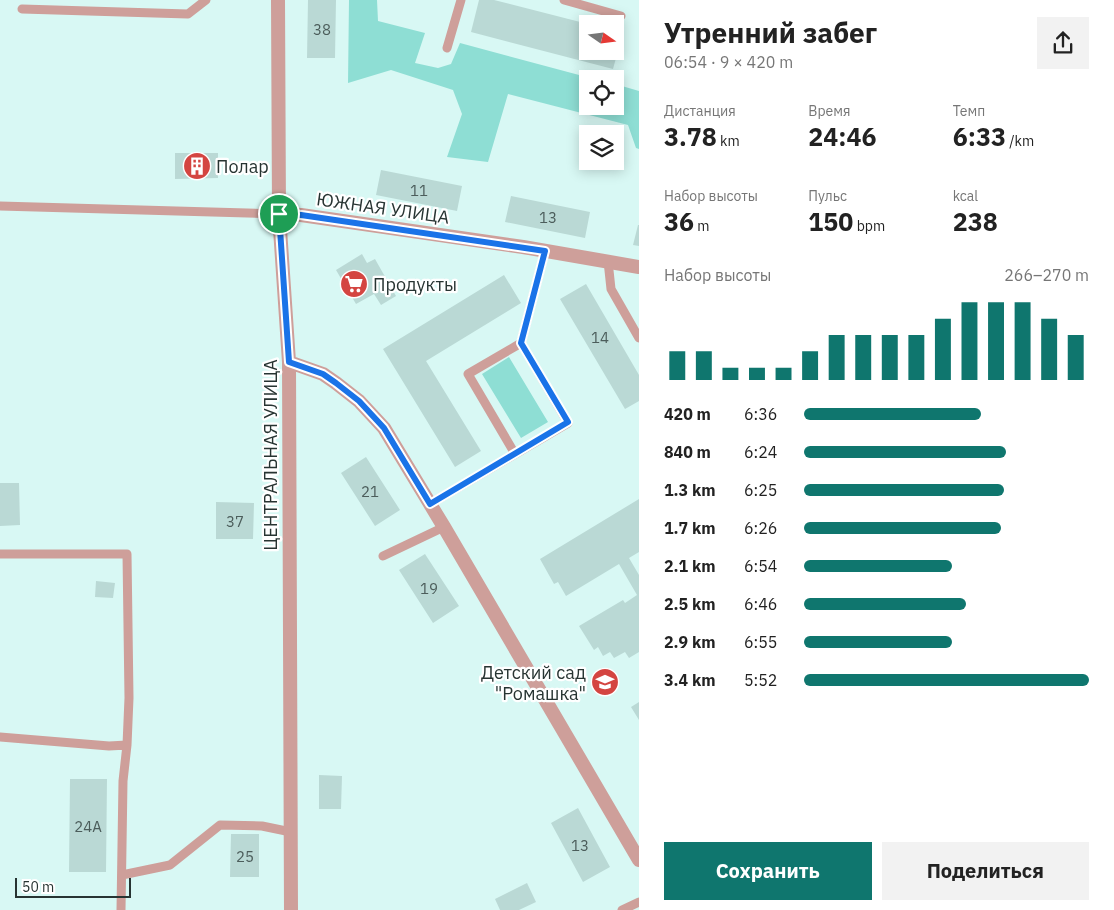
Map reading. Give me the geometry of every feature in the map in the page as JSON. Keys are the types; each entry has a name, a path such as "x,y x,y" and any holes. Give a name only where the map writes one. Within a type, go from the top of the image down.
{"street":[{"name":"ЦЕНТРАЛЬНАЯ УЛИЦА","path":"278,0 279,214 289,362 291,910"},
{"name":"ЮЖНАЯ УЛИЦА","path":"279,214 301,215 545,251 639,267"},
{"path":"289,362 323,374 336,383 359,401 384,428 639,860"}],"lane":[{"path":"22,9 188,14 206,0"},
{"path":"447,48 461,0"},
{"path":"564,0 617,15"},
{"name":"ЮЖНАЯ УЛИЦА","path":"0,206 279,214"},
{"path":"515,454 468,374 521,343 545,251"},
{"path":"608,261 611,288 639,338"},
{"path":"430,504 568,422 521,343"},
{"path":"383,556 444,527"},
{"path":"0,554 127,554 129,698 123,782 121,910"},
{"path":"0,738 109,746 127,745"},
{"path":"122,875 170,864 220,825 262,826 291,832"},
{"path":"622,910 639,902"}],"green space":[{"path":"349,0 377,0 378,21 425,33 415,63 438,68 451,64 460,43 579,75 579,112 508,94 488,162 447,157 462,114 453,90 391,70 348,83"},
{"path":"624,87 639,91 639,149 636,148 628,125 589,115 624,115"},
{"path":"509,357 548,422 521,438 482,374"}],"building":[{"path":"308,0 336,0 335,58 307,58"},
{"path":"479,0 494,0 579,22 579,60 616,60 613,69 471,32"},
{"name":"Полар","path":"175,153 218,153 218,178 175,179"},
{"path":"381,170 462,186 457,211 376,195"},
{"path":"511,196 590,212 585,238 505,222"},
{"path":"639,225 639,246 633,245"},
{"path":"362,254 367,263 375,259 396,296 381,305 374,294 356,304 336,270"},
{"path":"504,275 521,303 426,361 481,451 455,467 383,349"},
{"path":"586,284 639,375 639,401 625,409 560,299"},
{"path":"366,457 400,510 375,526 341,473"},
{"path":"0,483 19,483 20,525 0,526"},
{"path":"639,499 639,552 629,558 639,575 639,652 629,658 625,652 614,658 610,652 603,656 598,647 594,650 579,626 623,600 625,603 637,595 619,564 566,596 558,582 554,584 540,559"},
{"path":"216,502 254,503 253,539 216,539"},
{"path":"425,554 459,606 433,623 399,570"},
{"path":"96,581 115,583 113,598 95,597"},
{"path":"639,702 639,720 631,707"},
{"path":"319,775 342,776 341,809 319,809"},
{"path":"70,779 107,779 106,872 69,872"},
{"path":"578,808 610,867 583,882 551,823"},
{"path":"231,834 259,834 259,877 230,877"},
{"path":"527,883 536,902 519,910 500,910 495,899"}],"place":[{"name":"Полар","path":"197,166"},
{"name":"Продукты","path":"354,284"},
{"name":"Детский сад \"Ромашка\"","path":"605,682"}],"route":[{"path":"279,214 301,215 545,251 521,343 568,422 430,504 384,428 359,401 323,374 289,362 279,214"}]}
